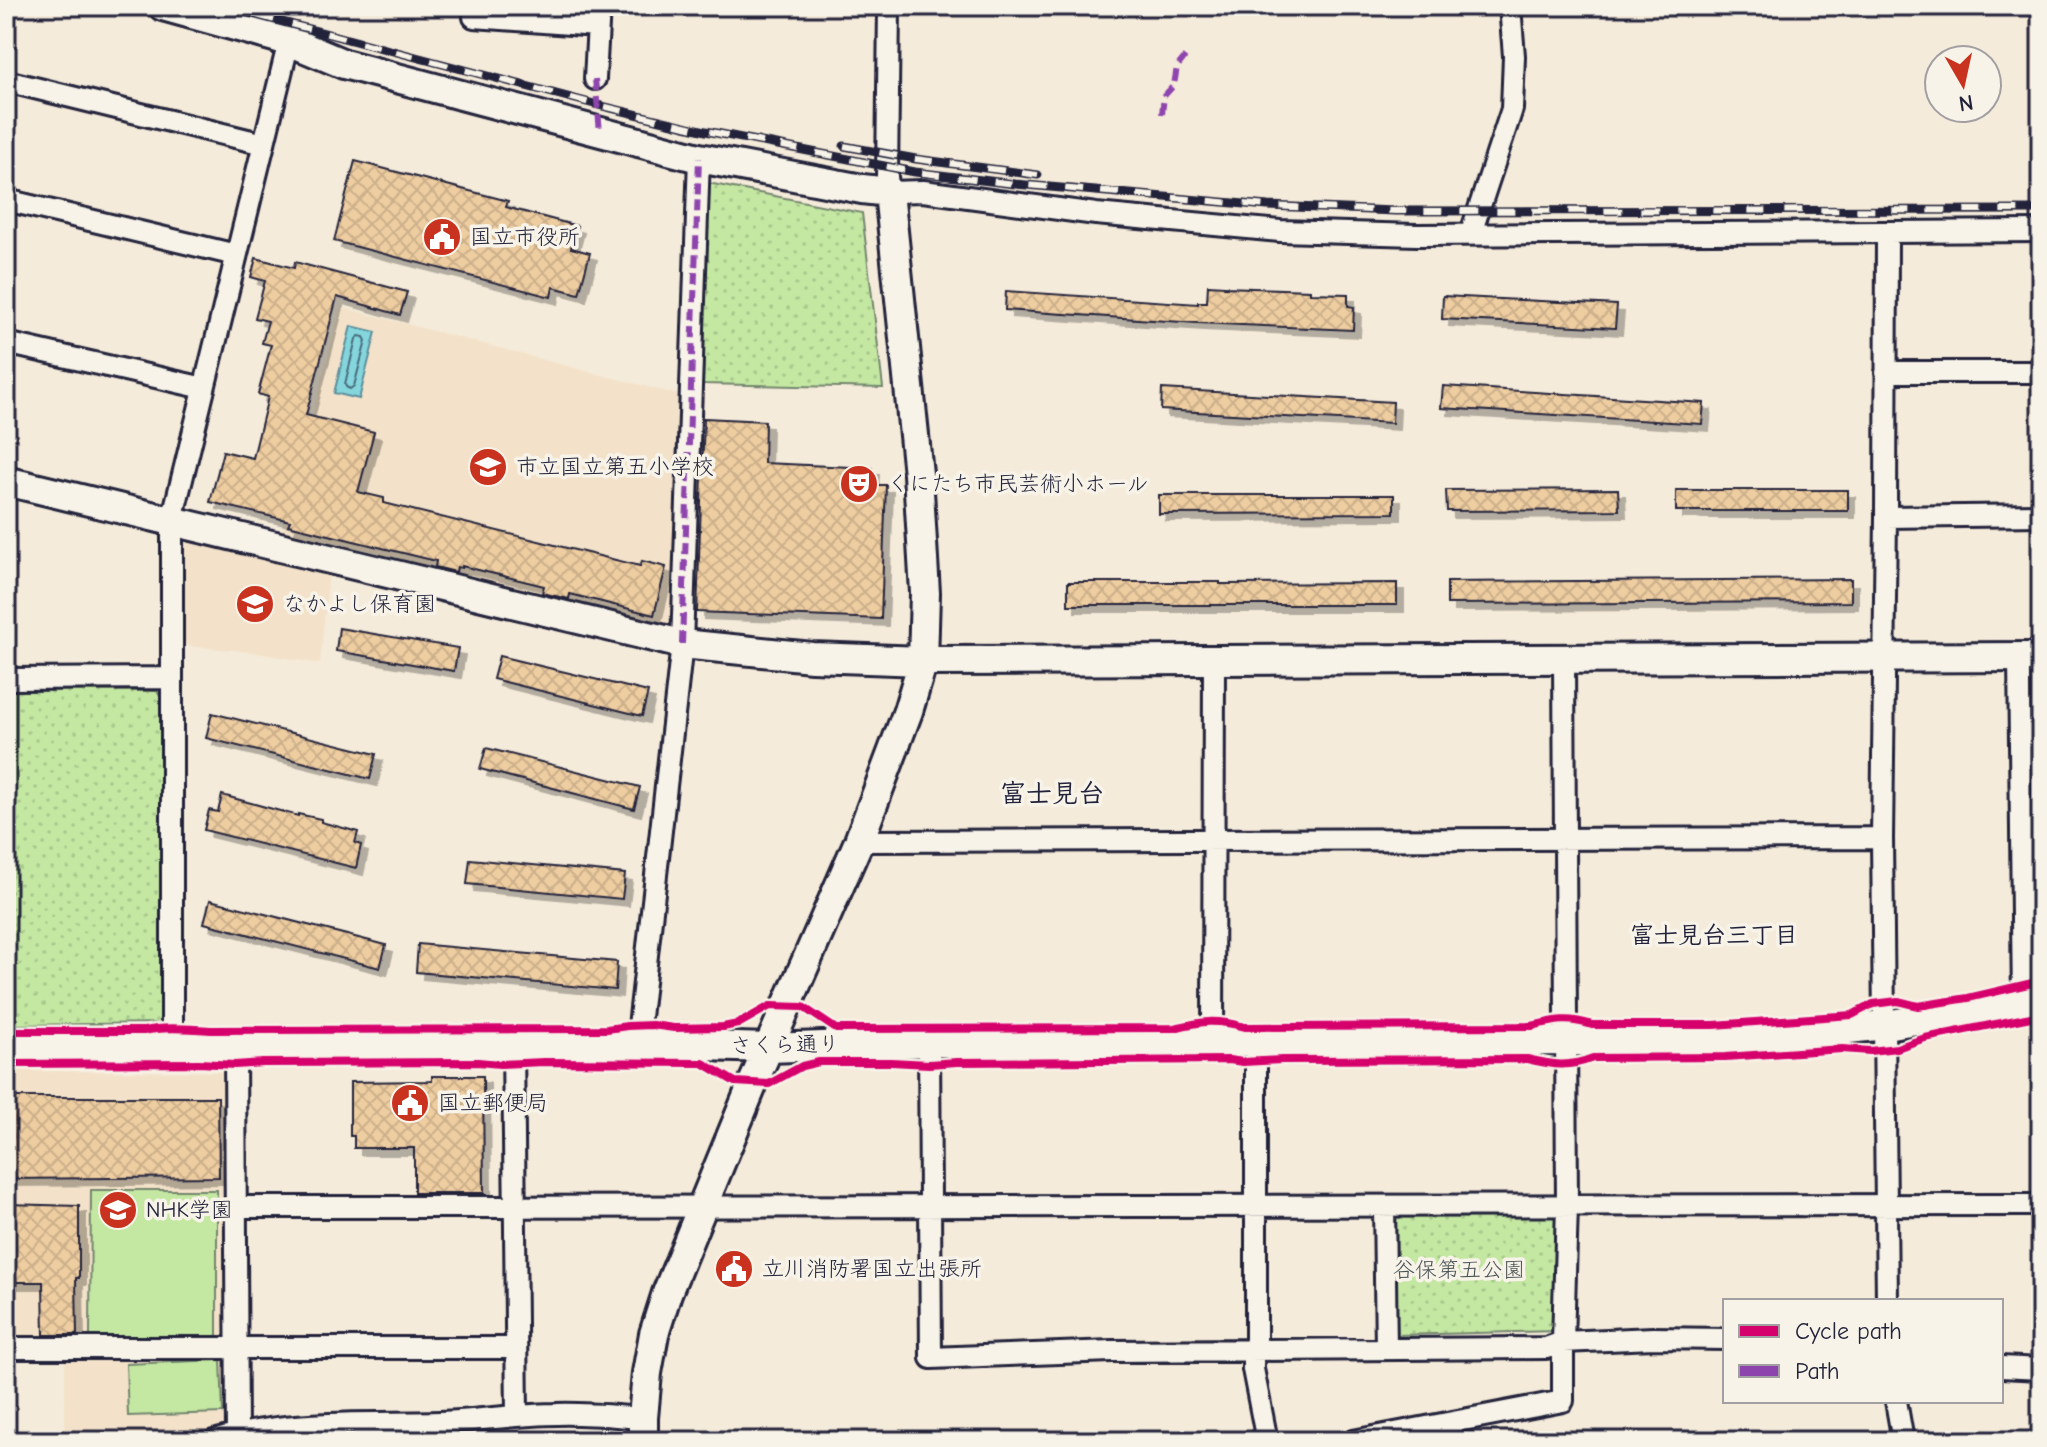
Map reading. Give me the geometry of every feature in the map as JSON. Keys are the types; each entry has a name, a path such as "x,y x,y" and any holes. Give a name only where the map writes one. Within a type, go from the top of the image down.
{"street":[{"path":"163,6 289,41 344,64 699,158 862,189 923,191 1096,214 1280,231 1417,235 2041,231"},
{"path":"474,6 474,17 598,16 595,79"},
{"path":"214,1441 297,1426 466,1422 558,1413 643,1429 647,1373 654,1334 667,1293 859,841 923,661 925,593 918,474 887,177 889,6"},
{"path":"1471,233 1512,109 1514,56 1510,6"},
{"path":"172,1046 172,520 289,41"},
{"path":"6,81 264,144"},
{"path":"637,1044 682,644 699,158"},
{"path":"6,200 236,255"},
{"path":"1887,233 1882,838 1887,1299"},
{"path":"6,343 204,388"},
{"path":"1886,372 2041,372"},
{"path":"6,481 682,644 812,657 923,661 2030,657 2032,1002"},
{"path":"1886,517 2041,515"},
{"path":"1353,1441 1563,1401 1567,1205 1564,659"},
{"path":"1213,1041 1214,660"},
{"path":"6,679 172,678"},
{"path":"859,841 1882,838"},
{"name":"さくら通り","path":"6,1047 637,1044 769,1048 929,1042 1738,1041 1885,1025 2032,1002"},
{"path":"929,1042 931,1358 1112,1351 1546,1348 1563,1342 1723,1339"},
{"path":"1256,1042 1256,1339 1253,1369 1267,1441"},
{"path":"513,1044 517,1416"},
{"path":"235,1045 237,1438"},
{"path":"236,1207 2041,1205"},
{"path":"1384,1206 1386,1349"},
{"path":"6,1348 516,1348"},
{"path":"2003,1367 2041,1369"},
{"path":"1896,1403 1903,1441"}],"shaded area":[{"name":"市立国立第五小学校","path":"341,307 679,395 674,619 667,625 280,538"},
{"name":"なかよし保育園","path":"193,538 329,570 320,664 252,652 188,646 183,638 185,543"},
{"name":"NHK学園","path":"6,1071 230,1072 228,1428 181,1441 65,1441 65,1347 6,1347"}],"green space":[{"path":"708,183 862,213 883,388 703,384"},
{"path":"6,690 157,691 165,705 167,1023 6,1025"},
{"path":"91,1190 217,1190 217,1337 90,1337"},
{"name":"谷保第五公園","path":"1396,1208 1561,1209 1560,1331 1397,1335"},
{"path":"221,1360 223,1413 128,1416 126,1364"}],"water":[{"path":"351,326 376,332 359,399 334,393"}],"building":[{"name":"国立市役所","path":"355,161 508,201 506,207 577,226 571,248 590,253 579,294 553,287 551,297 334,241"},
{"path":"256,258 294,268 295,262 407,292 400,315 337,297 306,415 374,432 358,492 384,498 384,503 640,566 642,561 666,567 654,615 570,594 569,599 542,593 544,586 462,566 457,567 456,572 435,567 436,561 288,525 290,521 210,502 223,451 253,458 268,397 258,394 271,345 262,343 268,321 255,318 265,281 251,277"},
{"path":"1208,285 1348,294 1348,306 1354,307 1353,330 1005,310 1006,291 1198,304 1207,302"},
{"path":"1443,296 1617,305 1615,328 1442,319"},
{"path":"1443,386 1704,403 1702,424 1441,408"},
{"path":"1162,389 1393,402 1392,423 1161,410"},
{"path":"704,418 765,421 764,463 872,468 871,485 886,485 881,619 697,612"},
{"path":"1618,489 1619,510 1447,511 1446,490"},
{"path":"1676,490 1848,490 1848,511 1676,511"},
{"path":"1159,495 1394,495 1394,513 1159,514"},
{"path":"1851,579 1851,602 1447,604 1447,582"},
{"path":"1068,582 1397,583 1397,605 1068,605"},
{"path":"339,628 458,648 454,671 336,651"},
{"path":"499,656 648,692 642,716 493,679"},
{"path":"212,713 376,754 370,779 206,738"},
{"path":"486,748 640,787 634,809 480,769"},
{"path":"222,795 298,816 321,819 321,822 358,832 355,843 361,845 356,868 204,830 209,810 218,812"},
{"path":"470,859 625,874 622,899 467,884"},
{"path":"210,900 386,945 380,968 204,923"},
{"path":"418,944 617,962 615,990 416,972"},
{"path":"432,1076 483,1076 484,1193 414,1193 414,1148 354,1148 354,1136 350,1136 350,1082 432,1081"},
{"path":"6,1097 218,1097 219,1177 6,1179"},
{"path":"6,1204 79,1206 77,1335 44,1335 43,1282 6,1282"}],"railway":[{"path":"222,6 706,131 915,172 1015,184 1268,206 1396,211 2041,210"},
{"path":"844,146 1038,175"}],"marked path":[{"path":"1162,114 1164,96 1174,85 1177,67 1185,57"},
{"path":"595,79 600,132"},
{"path":"682,644 699,158"}],"cycle path":[{"path":"6,1031 723,1027 738,1024 770,1006 803,1007 836,1029 1174,1028 1209,1022 1245,1027 1532,1026 1569,1020 1592,1025 1714,1025 1852,1015 1873,1004 1898,1001 1918,1006 2041,981"},
{"path":"6,1064 703,1063 735,1082 769,1084 802,1066 819,1062 929,1064 1527,1059 1560,1064 1593,1058 1725,1057 1842,1049 1870,1051 1897,1048 1925,1038 2041,1015"}],"place":[{"name":"国立市役所","path":"442,237"},
{"name":"市立国立第五小学校","path":"488,467"},
{"name":"くにたち市民芸術小ホール","path":"859,484"},
{"name":"なかよし保育園","path":"255,604"},
{"name":"国立郵便局","path":"410,1103"},
{"name":"NHK学園","path":"118,1210"},
{"name":"立川消防署国立出張所","path":"734,1269"}],"district":[{"name":"富士見台","path":"1052,794"},
{"name":"富士見台三丁目","path":"1714,935"}]}
